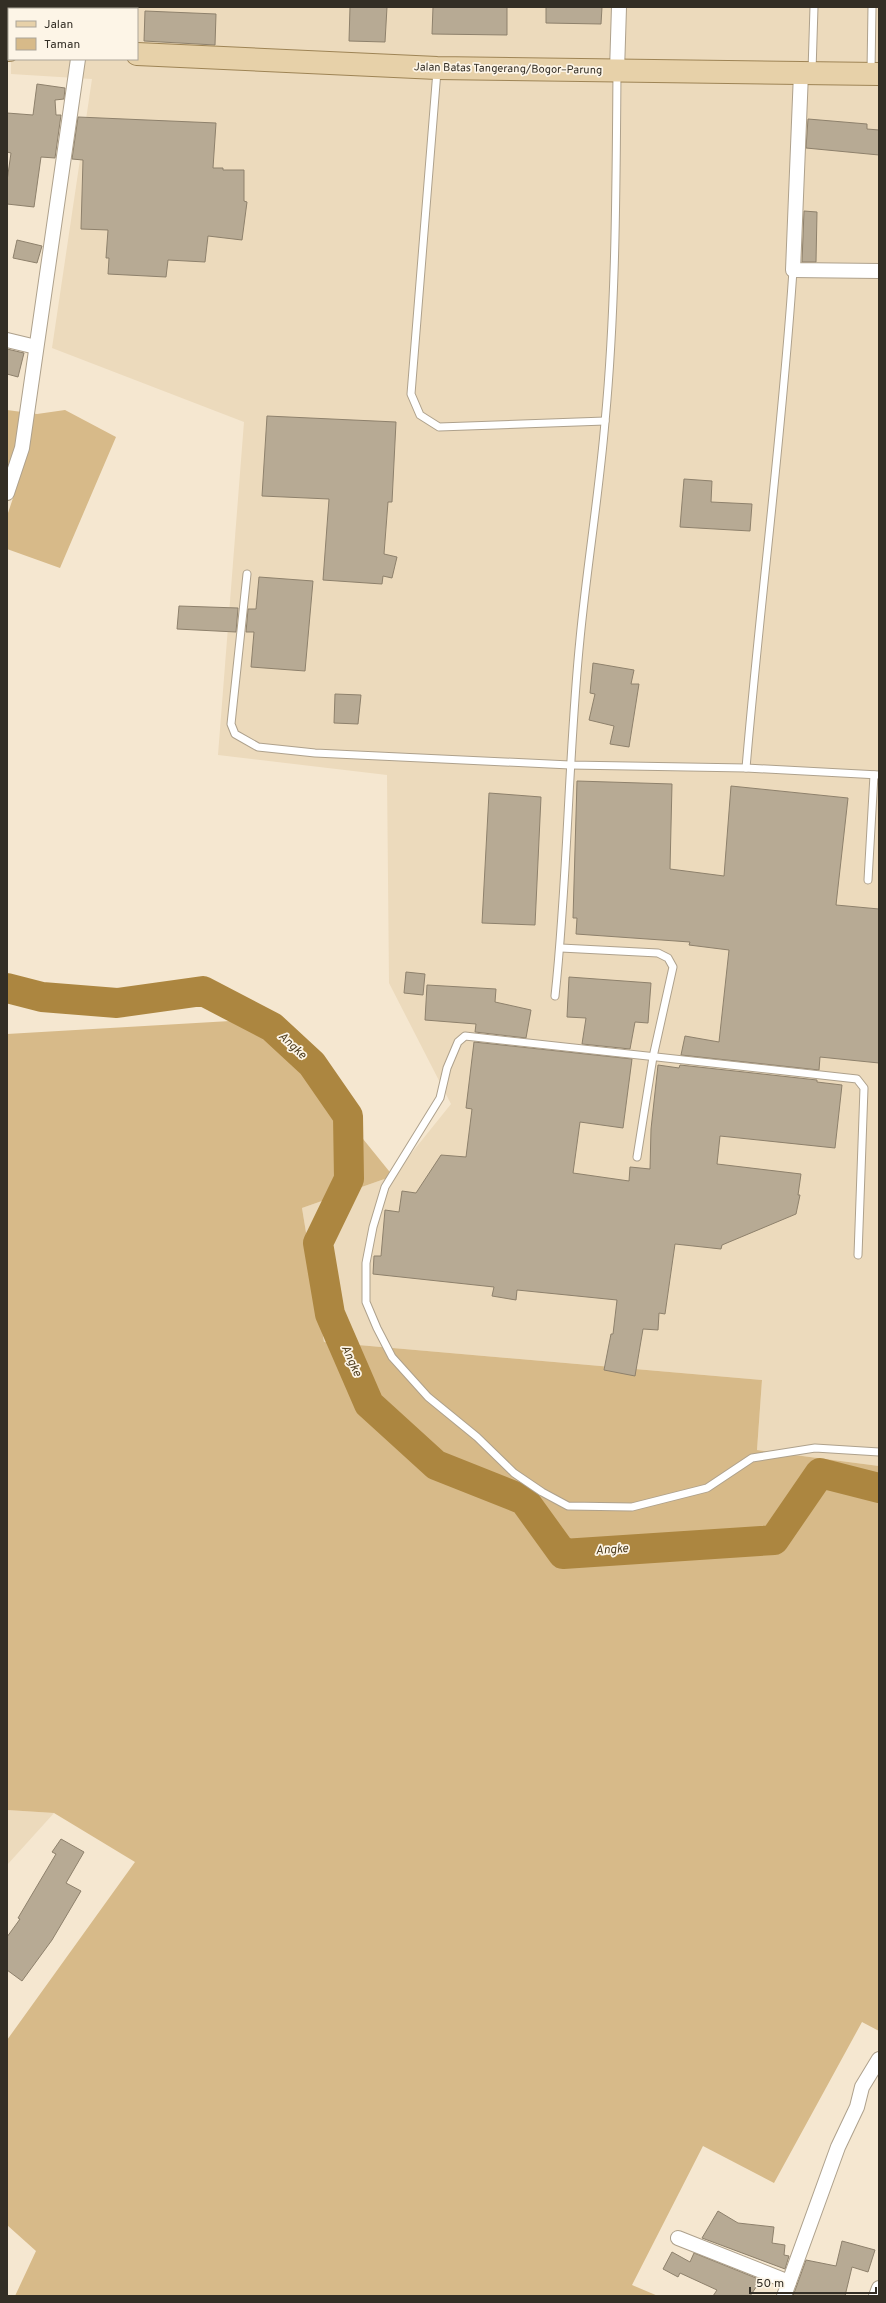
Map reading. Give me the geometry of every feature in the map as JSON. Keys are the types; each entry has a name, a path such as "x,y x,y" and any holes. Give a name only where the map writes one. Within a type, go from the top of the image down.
{"main road":[{"name":"Jalan Batas Tangerang/Bogor–Parung","path":"138,54 437,68 875,74"}],"street":[{"path":"617,71 619,7"},
{"path":"7,493 22,448 78,60"},
{"path":"807,73 793,270 879,271"},
{"path":"7,340 36,347"},
{"path":"784,2296 807,2228 838,2147 857,2107 862,2087 879,2058"},
{"path":"678,2238 789,2282"},
{"path":"876,2296 879,2288"}],"lane":[{"path":"807,73 814,7"},
{"path":"872,7 875,74"},
{"path":"437,68 411,394 420,415 439,427 606,421"},
{"path":"555,996 561,948 570,765 580,638 606,421 616,236 617,71"},
{"path":"746,768 756,654 779,452 793,270"},
{"path":"247,574 231,724 235,734 243,741 258,747 315,753 570,765 746,768 876,775 868,880"},
{"path":"561,948 658,953 668,958 673,967 653,1057 637,1157"},
{"path":"858,1255 864,1088 857,1079 465,1036 458,1042 447,1068 440,1098 385,1187 373,1227 366,1264 366,1302 392,1357 428,1397 477,1437 514,1473 542,1492 568,1506 632,1507 707,1488 752,1458 815,1448 879,1452"}],"shaded area":[{"path":"879,7 879,1466 757,1450 762,1380 324,1342 302,1208 393,1176 451,1104 389,983 387,775 218,755 244,422 52,348 92,79 11,74 11,60 138,60 138,8 12,8"},
{"path":"7,1810 54,1813 7,1865"}],"green space":[{"path":"7,410 37,414 65,410 116,437 60,568 7,549 7,516 16,489 7,482"},
{"path":"266,1019 393,1176 302,1208 324,1342 762,1380 757,1450 879,1466 879,2031 862,2022 774,2183 703,2146 632,2285 658,2296 15,2296 36,2251 7,2225 7,2040 135,1862 54,1813 7,1810 7,1034"}],"building":[{"path":"350,7 387,7 385,42 349,41"},
{"path":"433,7 507,7 507,35 432,34"},
{"path":"546,7 602,7 601,24 546,23"},
{"path":"145,11 216,14 215,45 144,41"},
{"path":"37,84 65,88 64,99 55,100 56,115 61,115 55,158 41,157 34,207 7,204 7,181 11,153 7,152 7,113 33,115"},
{"path":"78,117 216,123 213,168 223,168 223,170 244,170 244,201 247,202 242,240 208,236 205,262 168,260 166,277 108,274 109,258 106,258 108,230 81,229 83,160 72,159"},
{"path":"808,119 867,124 867,129 879,130 879,155 806,148"},
{"path":"804,211 817,212 816,262 802,262"},
{"path":"17,240 42,246 37,263 13,258"},
{"path":"7,349 24,353 18,377 7,374"},
{"path":"267,416 396,422 392,502 388,502 384,554 397,557 392,578 383,576 382,584 323,580 329,499 262,496"},
{"path":"684,479 712,481 711,502 752,504 750,531 680,527"},
{"path":"259,577 313,581 305,671 251,667 254,632 246,632 248,609 256,609"},
{"path":"179,606 238,608 236,632 177,629"},
{"path":"593,663 634,670 631,684 639,684 629,747 610,744 614,726 589,720 595,694 590,693"},
{"path":"335,694 361,695 358,724 334,723"},
{"path":"577,781 672,784 670,869 724,876 731,786 848,798 836,905 879,909 879,1063 820,1057 819,1070 681,1055 685,1036 719,1042 729,950 689,945 690,942 576,934 577,918 573,918"},
{"path":"489,793 541,797 535,925 482,923"},
{"path":"406,972 425,974 423,995 404,993"},
{"path":"569,977 651,983 648,1023 635,1022 630,1049 582,1044 586,1018 567,1017"},
{"path":"427,985 496,989 495,1002 531,1010 526,1038 475,1032 476,1024 425,1020"},
{"path":"474,1042 632,1059 623,1128 580,1122 573,1173 629,1181 630,1167 650,1169 651,1129 658,1065 679,1068 680,1065 817,1080 817,1082 842,1085 835,1148 720,1136 717,1164 801,1174 798,1195 800,1195 796,1214 722,1245 721,1249 675,1244 665,1314 659,1313 658,1330 643,1329 635,1376 604,1370 611,1334 613,1334 617,1300 517,1290 516,1300 492,1296 494,1287 373,1274 374,1256 381,1256 385,1210 399,1212 402,1191 416,1193 441,1155 466,1157 472,1109 466,1108"},
{"path":"61,1839 84,1852 66,1883 81,1891 52,1940 22,1981 7,1970 7,1937 20,1919 18,1918 56,1854 52,1852"},
{"path":"718,2211 738,2223 774,2227 772,2243 785,2245 784,2255 789,2256 785,2269 702,2238"},
{"path":"842,2241 875,2250 868,2272 852,2267 845,2296 793,2296 806,2260 836,2266"},
{"path":"672,2252 690,2262 694,2253 761,2280 750,2296 713,2296 717,2290 680,2273 678,2277 663,2269"}],"waterway":[{"name":"Angke","path":"7,988 42,997 117,1003 203,991 272,1027 312,1064 348,1116 349,1179 318,1243 330,1314 369,1404 436,1465 524,1500 563,1554 774,1540 820,1473 879,1488"}]}
